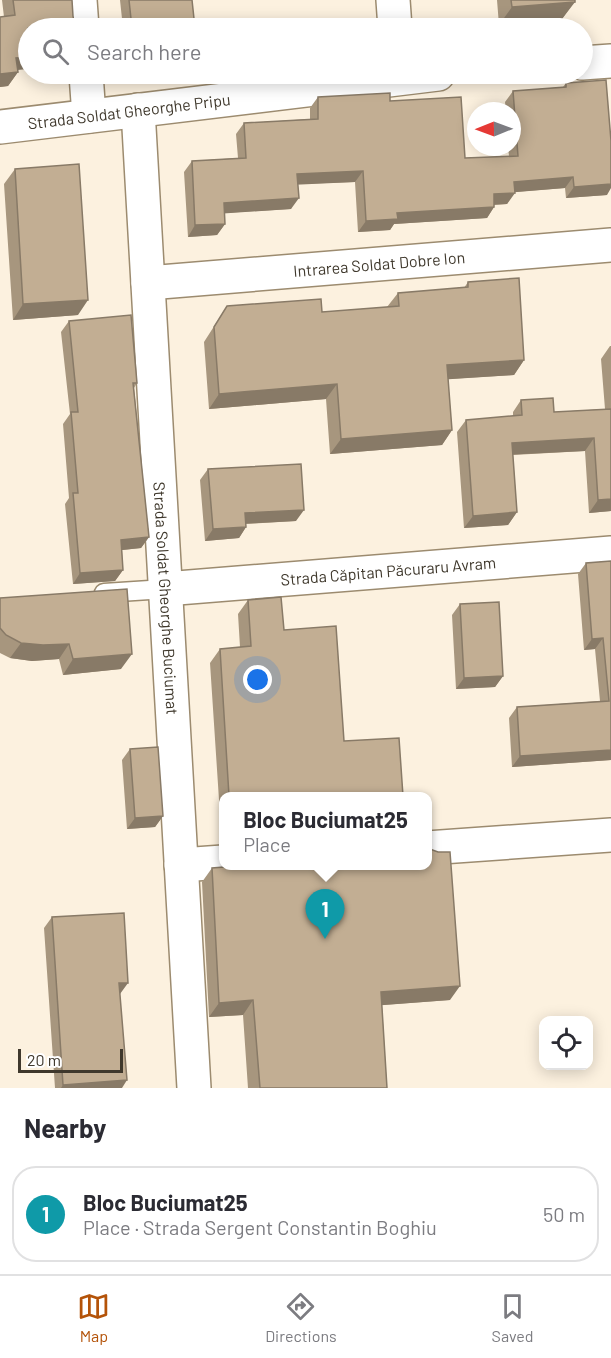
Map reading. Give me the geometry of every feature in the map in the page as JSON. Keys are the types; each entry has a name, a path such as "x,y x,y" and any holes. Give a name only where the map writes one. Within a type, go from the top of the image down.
{"street":[{"path":"80,0 81,18"},
{"path":"393,0 394,18"},
{"path":"593,62 611,61"},
{"path":"87,84 89,116"},
{"name":"Strada Soldat Gheorghe Pripu","path":"0,126 330,84"},
{"name":"Strada Soldat Gheorghe Buciumat","path":"138,110 194,1088"},
{"name":"Intrarea Soldat Dobre Ion","path":"148,283 611,245"},
{"name":"Strada Căpitan Păcuraru Avram","path":"165,589 611,553"},
{"path":"432,848 611,835"},
{"path":"181,865 219,862"}],"lane":[{"path":"83,595 165,589"}],"building":[{"path":"13,0 72,0 73,18 18,18 18,58 16,58 18,72 0,74 0,17 15,15"},
{"path":"129,0 192,0 194,18 131,18"},
{"path":"511,0 575,0 575,2 512,7"},
{"path":"606,80 611,141 611,184 574,187 573,177 514,182 515,193 494,194 494,207 397,213 398,219 366,221 363,171 297,174 299,198 224,203 225,224 195,225 192,161 246,158 244,123 318,119 318,97 390,93 390,101 461,97 465,158 521,156 521,102 514,102 513,91 566,87 566,84 593,84 593,81"},
{"path":"79,164 88,300 23,304 15,169"},
{"path":"519,278 524,360 447,365 452,430 341,439 337,384 219,394 214,327 227,306 321,299 322,312 399,306 398,293 468,287 468,282"},
{"path":"131,315 137,383 133,383 149,537 121,540 123,570 80,573 73,493 78,493 71,412 78,412 69,321"},
{"path":"553,398 554,412 611,409 611,499 598,500 594,438 512,443 517,512 473,516 466,420 522,415 521,400"},
{"path":"301,464 304,510 245,513 246,527 213,529 208,469"},
{"path":"611,561 611,750 520,756 517,707 609,701 603,638 592,639 586,563"},
{"path":"127,589 132,654 73,659 69,644 21,643 6,635 0,628 0,598"},
{"path":"281,597 284,630 336,626 344,741 399,738 403,792 229,792 220,649 251,646 248,600"},
{"path":"499,602 503,676 464,678 460,604"},
{"path":"158,747 163,816 135,818 130,749"},
{"path":"432,850 450,852 460,986 381,992 387,1088 260,1088 253,1000 219,1003 212,868 219,867 219,870 432,870"},
{"path":"124,913 128,983 119,983 127,1080 63,1085 52,917"}],"place":[{"name":"Bloc Buciumat25","path":"325,939"}]}
